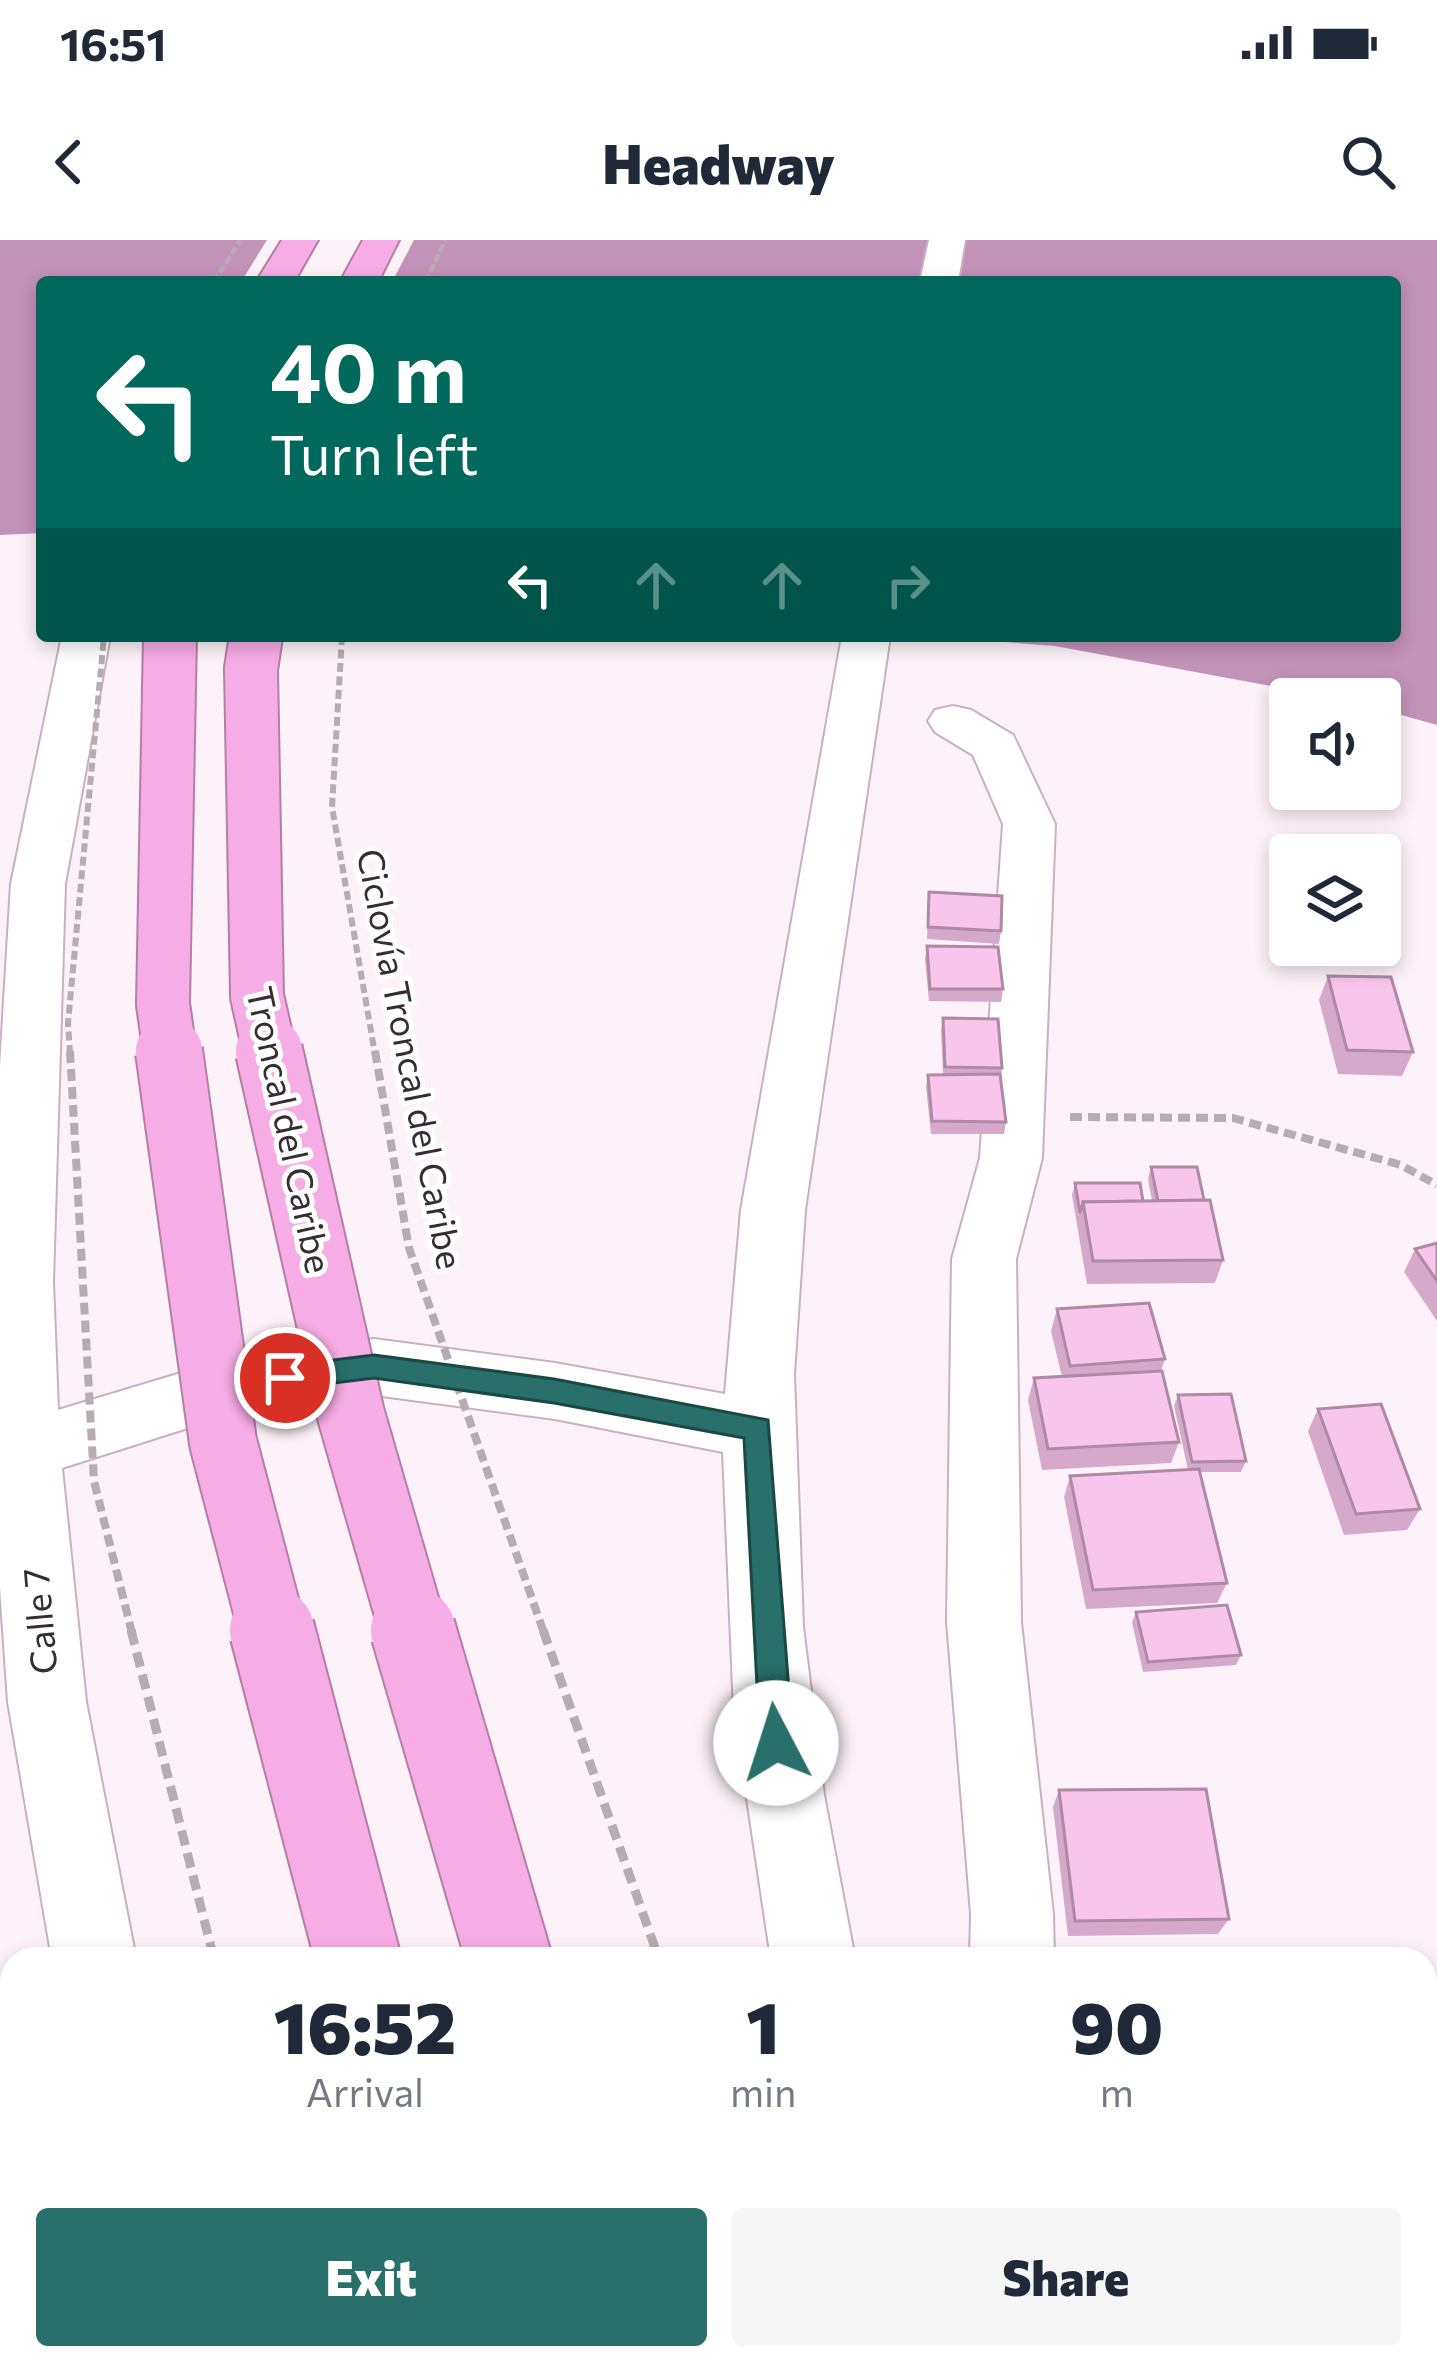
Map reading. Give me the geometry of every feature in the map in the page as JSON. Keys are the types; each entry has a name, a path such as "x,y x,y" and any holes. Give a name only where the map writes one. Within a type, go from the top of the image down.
{"highway":[{"path":"279,276 300,240"},
{"path":"362,276 381,240"},
{"path":"170,642 163,1004 219,1419 355,1947"},
{"name":"Troncal del Caribe","path":"255,642 250,669 256,996 351,1414 506,1947"}],"street":[{"path":"940,276 947,240"},
{"name":"Calle 7","path":"85,642 38,884 20,1282 25,1450 23,1702 91,1947"},
{"path":"810,1947 790,1852 772,1707 758,1429 764,1287 834,795 865,642"},
{"path":"953,721 995,746 1029,824 1011,1158 984,1259 985,1622 1012,1947"},
{"path":"25,1450 241,1383 374,1366 554,1391 758,1429"}],"path":[{"path":"429,276 445,240"},
{"path":"103,642 68,1023 94,1481 211,1947"},
{"name":"Ciclovía Troncal del Caribe","path":"342,642 332,807 409,1248 655,1947"},
{"path":"1011,1158 1064,1117 1233,1118 1401,1166 1437,1185"}],"shaded area":[{"path":"0,240 1437,240 1437,725 1401,715 1401,678 1269,678 1269,686 1055,646 1005,642 1401,642 1401,276 36,276 36,533 0,535"}],"pier":[{"path":"267,240 414,240 395,276 245,276"}],"building":[{"path":"929,892 1002,896 1001,931 928,927"},
{"path":"927,946 998,947 1003,989 930,989"},
{"path":"1328,976 1391,977 1413,1052 1347,1050"},
{"path":"943,1018 998,1019 1002,1068 945,1067"},
{"path":"1000,1074 1006,1122 932,1121 928,1075"},
{"path":"1151,1167 1197,1167 1204,1200 1158,1201"},
{"path":"1075,1183 1140,1183 1143,1201 1083,1202 1080,1213"},
{"path":"1210,1200 1223,1260 1093,1261 1083,1202"},
{"path":"1437,1243 1437,1281 1415,1249"},
{"path":"1149,1303 1165,1359 1070,1366 1057,1309"},
{"path":"1162,1371 1179,1442 1048,1449 1034,1378"},
{"path":"1231,1394 1246,1461 1192,1462 1178,1395"},
{"path":"1381,1404 1420,1509 1356,1514 1318,1409"},
{"path":"1199,1469 1227,1583 1093,1590 1070,1476"},
{"path":"1227,1605 1241,1655 1148,1662 1136,1612"},
{"path":"1206,1789 1229,1919 1075,1921 1059,1790"}],"route":[{"path":"285,1378 374,1366 554,1391 758,1429 776,1743"}]}
